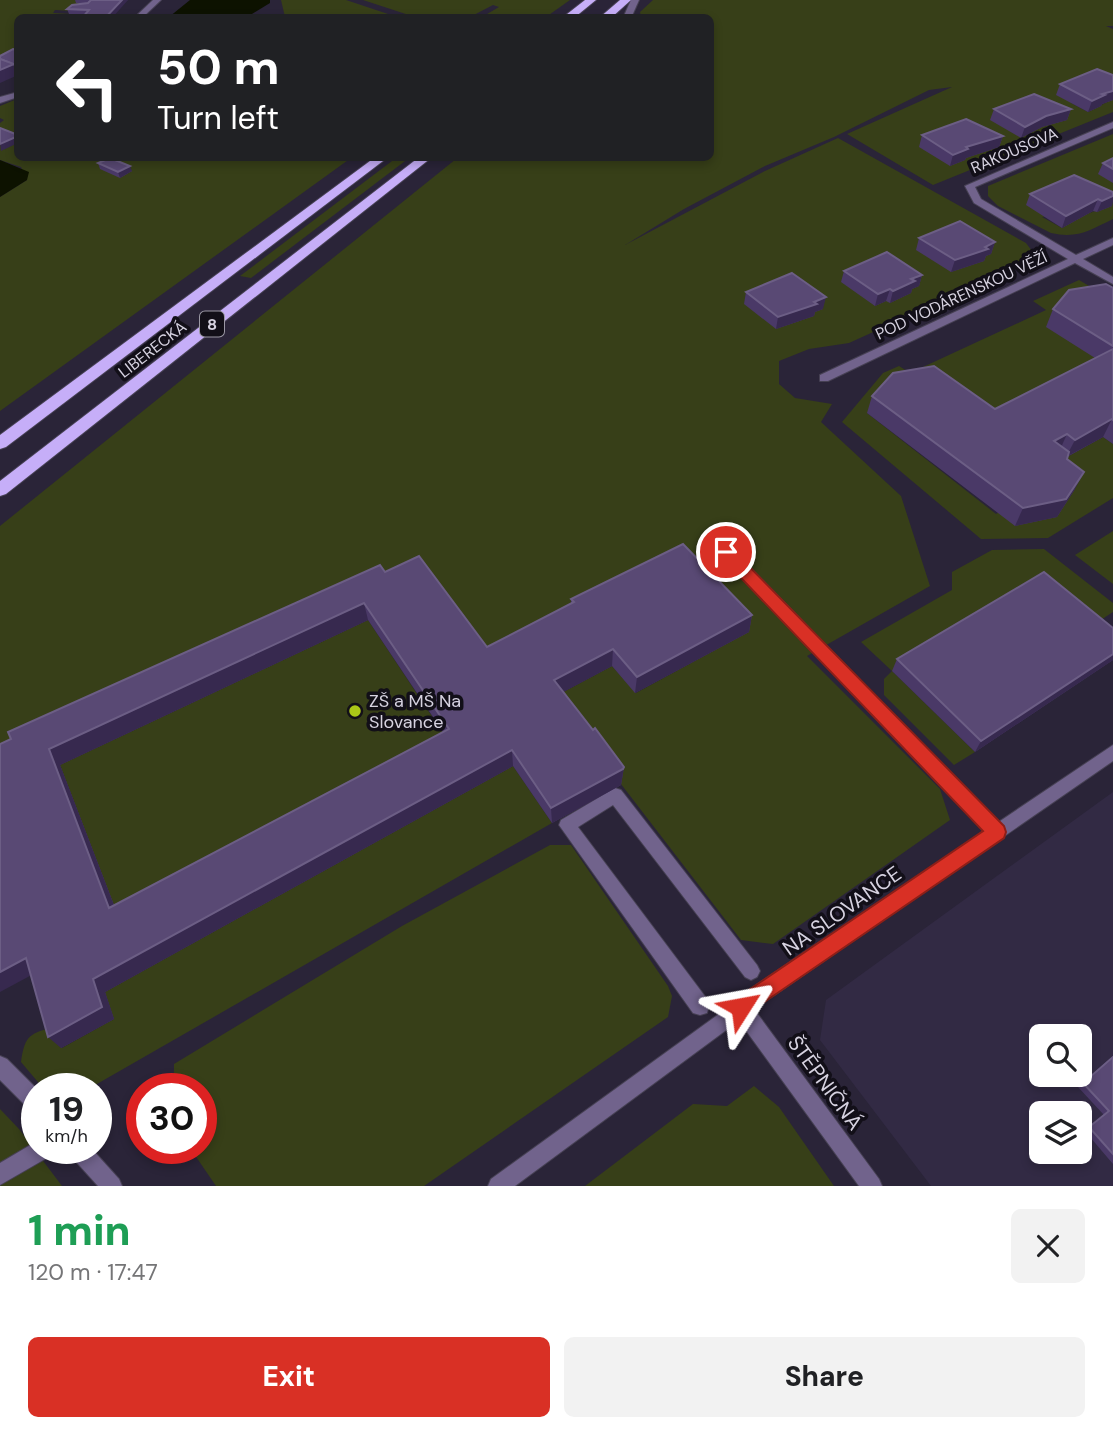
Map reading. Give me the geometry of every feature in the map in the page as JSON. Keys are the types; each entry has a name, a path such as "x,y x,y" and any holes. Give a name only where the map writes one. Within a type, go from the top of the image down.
{"highway":[{"path":"572,14 591,0"},
{"path":"609,14 626,0"},
{"name":"LIBERECKÁ","path":"0,443 377,161"},
{"name":"LIBERECKÁ","path":"0,490 421,161"}],"street":[{"path":"141,14 157,0"},
{"name":"RAKOUSOVA","path":"1075,259 977,201 970,186 1113,125"},
{"name":"POD VODÁRENSKOU VĚŽÍ","path":"824,378 1113,241"},
{"path":"1075,259 1113,281"},
{"path":"726,552 997,832"},
{"name":"NA SLOVANCE","path":"499,1186 741,1007 1113,752"},
{"path":"700,1006 567,825 615,795 751,971"},
{"name":"ŠTĚPNIČNÁ","path":"741,1007 872,1186"},
{"path":"0,1066 21,1087"},
{"path":"0,1175 21,1162"},
{"path":"92,1164 112,1186"}],"shaded area":[{"path":"190,0 270,0 270,3 252,14 173,14"},
{"path":"0,160 29,172 27,180 0,197"},
{"path":"1113,792 1113,1186 931,1186 820,1040 826,1000"}],"green space":[{"path":"0,0 79,0 94,4 72,11 55,10 53,13 72,14 14,14 14,53 0,59"},
{"path":"281,0 346,0 388,14 284,14"},
{"path":"363,0 570,0 550,14 487,14 499,7 493,5 476,14 406,14"},
{"path":"653,0 1113,0 1113,26 1106,26 1113,29 1113,87 1071,103 1088,112 1113,99 1113,112 933,185 847,134 952,87 929,90 834,137 765,166 684,209 625,245 765,171 838,138 1026,243 1032,251 1028,262 849,343 809,349 779,361 779,384 795,398 832,404 821,422 901,496 930,586 807,656 940,789 950,820 773,944 741,940 554,697 612,666 636,693 748,632 489,663 422,573 0,766 0,526 454,161 714,161 714,14 640,12"},
{"path":"14,100 14,161 347,161 0,411 0,197 27,180 21,167 0,160 0,123 4,120 0,118 0,106"},
{"path":"1113,134 1113,219 1090,230 1069,235 1051,233 998,206 988,196 988,186","holes":["1111,206 1083,215 1062,228 1042,217"]},
{"path":"392,161 405,161 251,278 240,276"},
{"path":"1079,280 1113,300 1107,365 988,426 867,413 996,514 1058,477 1067,457 1103,437 1113,444 1113,498 1048,538 981,539 842,422 883,373 899,366 910,373 1046,310 1033,301"},
{"path":"1113,531 1113,584 1075,555"},
{"path":"1044,549 1113,603 1113,612 1090,627 892,671 861,642 952,590 952,572 992,550"},
{"path":"368,620 451,745 120,921 60,765"},
{"path":"892,671 975,752 954,765 884,695 884,679"},
{"path":"513,766 552,823 112,1075 112,1073 30,1073 21,1062 24,1046 30,1036 56,1026 62,1048 114,1019 105,992"},
{"path":"550,845 571,845 668,986 672,996 668,1017 424,1186 216,1186 201,1164 217,1164 217,1073 174,1073 174,1064 402,926"},
{"path":"754,1086 779,1107 834,1186 585,1186 693,1104 727,1106"},
{"path":"0,1109 21,1132 21,1164 45,1164 62,1186 0,1186"}],"building":[{"path":"91,0 122,0 109,14 86,14 89,10 67,9 72,5 88,3"},
{"path":"14,49 14,64 0,59 0,56"},
{"path":"0,59 14,64 0,70"},
{"path":"1097,69 1113,75 1113,91 1092,101 1060,84"},
{"path":"1034,94 1071,109 1046,116 1025,127 994,109"},
{"path":"966,119 1003,136 966,147 968,149 953,155 922,135"},
{"path":"0,128 14,133 14,138 0,144"},
{"path":"1113,158 1113,169 1103,163"},
{"path":"118,161 130,166 118,172 98,163"},
{"path":"1074,175 1113,192 1113,196 1102,201 1098,199 1066,216 1030,194"},
{"path":"960,221 995,242 985,247 988,249 955,260 919,238"},
{"path":"887,252 922,275 893,291 890,289 878,294 844,271"},
{"path":"792,273 826,297 814,302 817,304 778,317 746,292"},
{"path":"1106,284 1113,288 1113,346 1053,309 1069,290"},
{"path":"1113,349 1113,420 1075,440 1067,434 1054,441 1069,452 1067,459 1084,472 1066,499 1023,508 872,396 893,373 934,366 995,409"},
{"path":"683,544 752,615 637,677 613,649 554,680 593,730 595,728 623,769 551,808 512,750 93,979 102,1007 48,1037 26,958 0,972 0,744 11,739 8,732 380,565 385,572 419,556 487,647 574,602 571,599","holes":["364,603 449,729 109,908 49,749"]},
{"path":"1044,572 1113,628 1113,654 981,741 897,659"},
{"path":"1113,1057 1113,1154 1092,1130 1092,1125 1109,1111 1087,1087 1092,1087 1092,1075"}],"place":[{"name":"ZŠ a MŠ Na Slovance","path":"355,711"}],"route":[{"path":"726,552 997,832 741,1007"}]}
